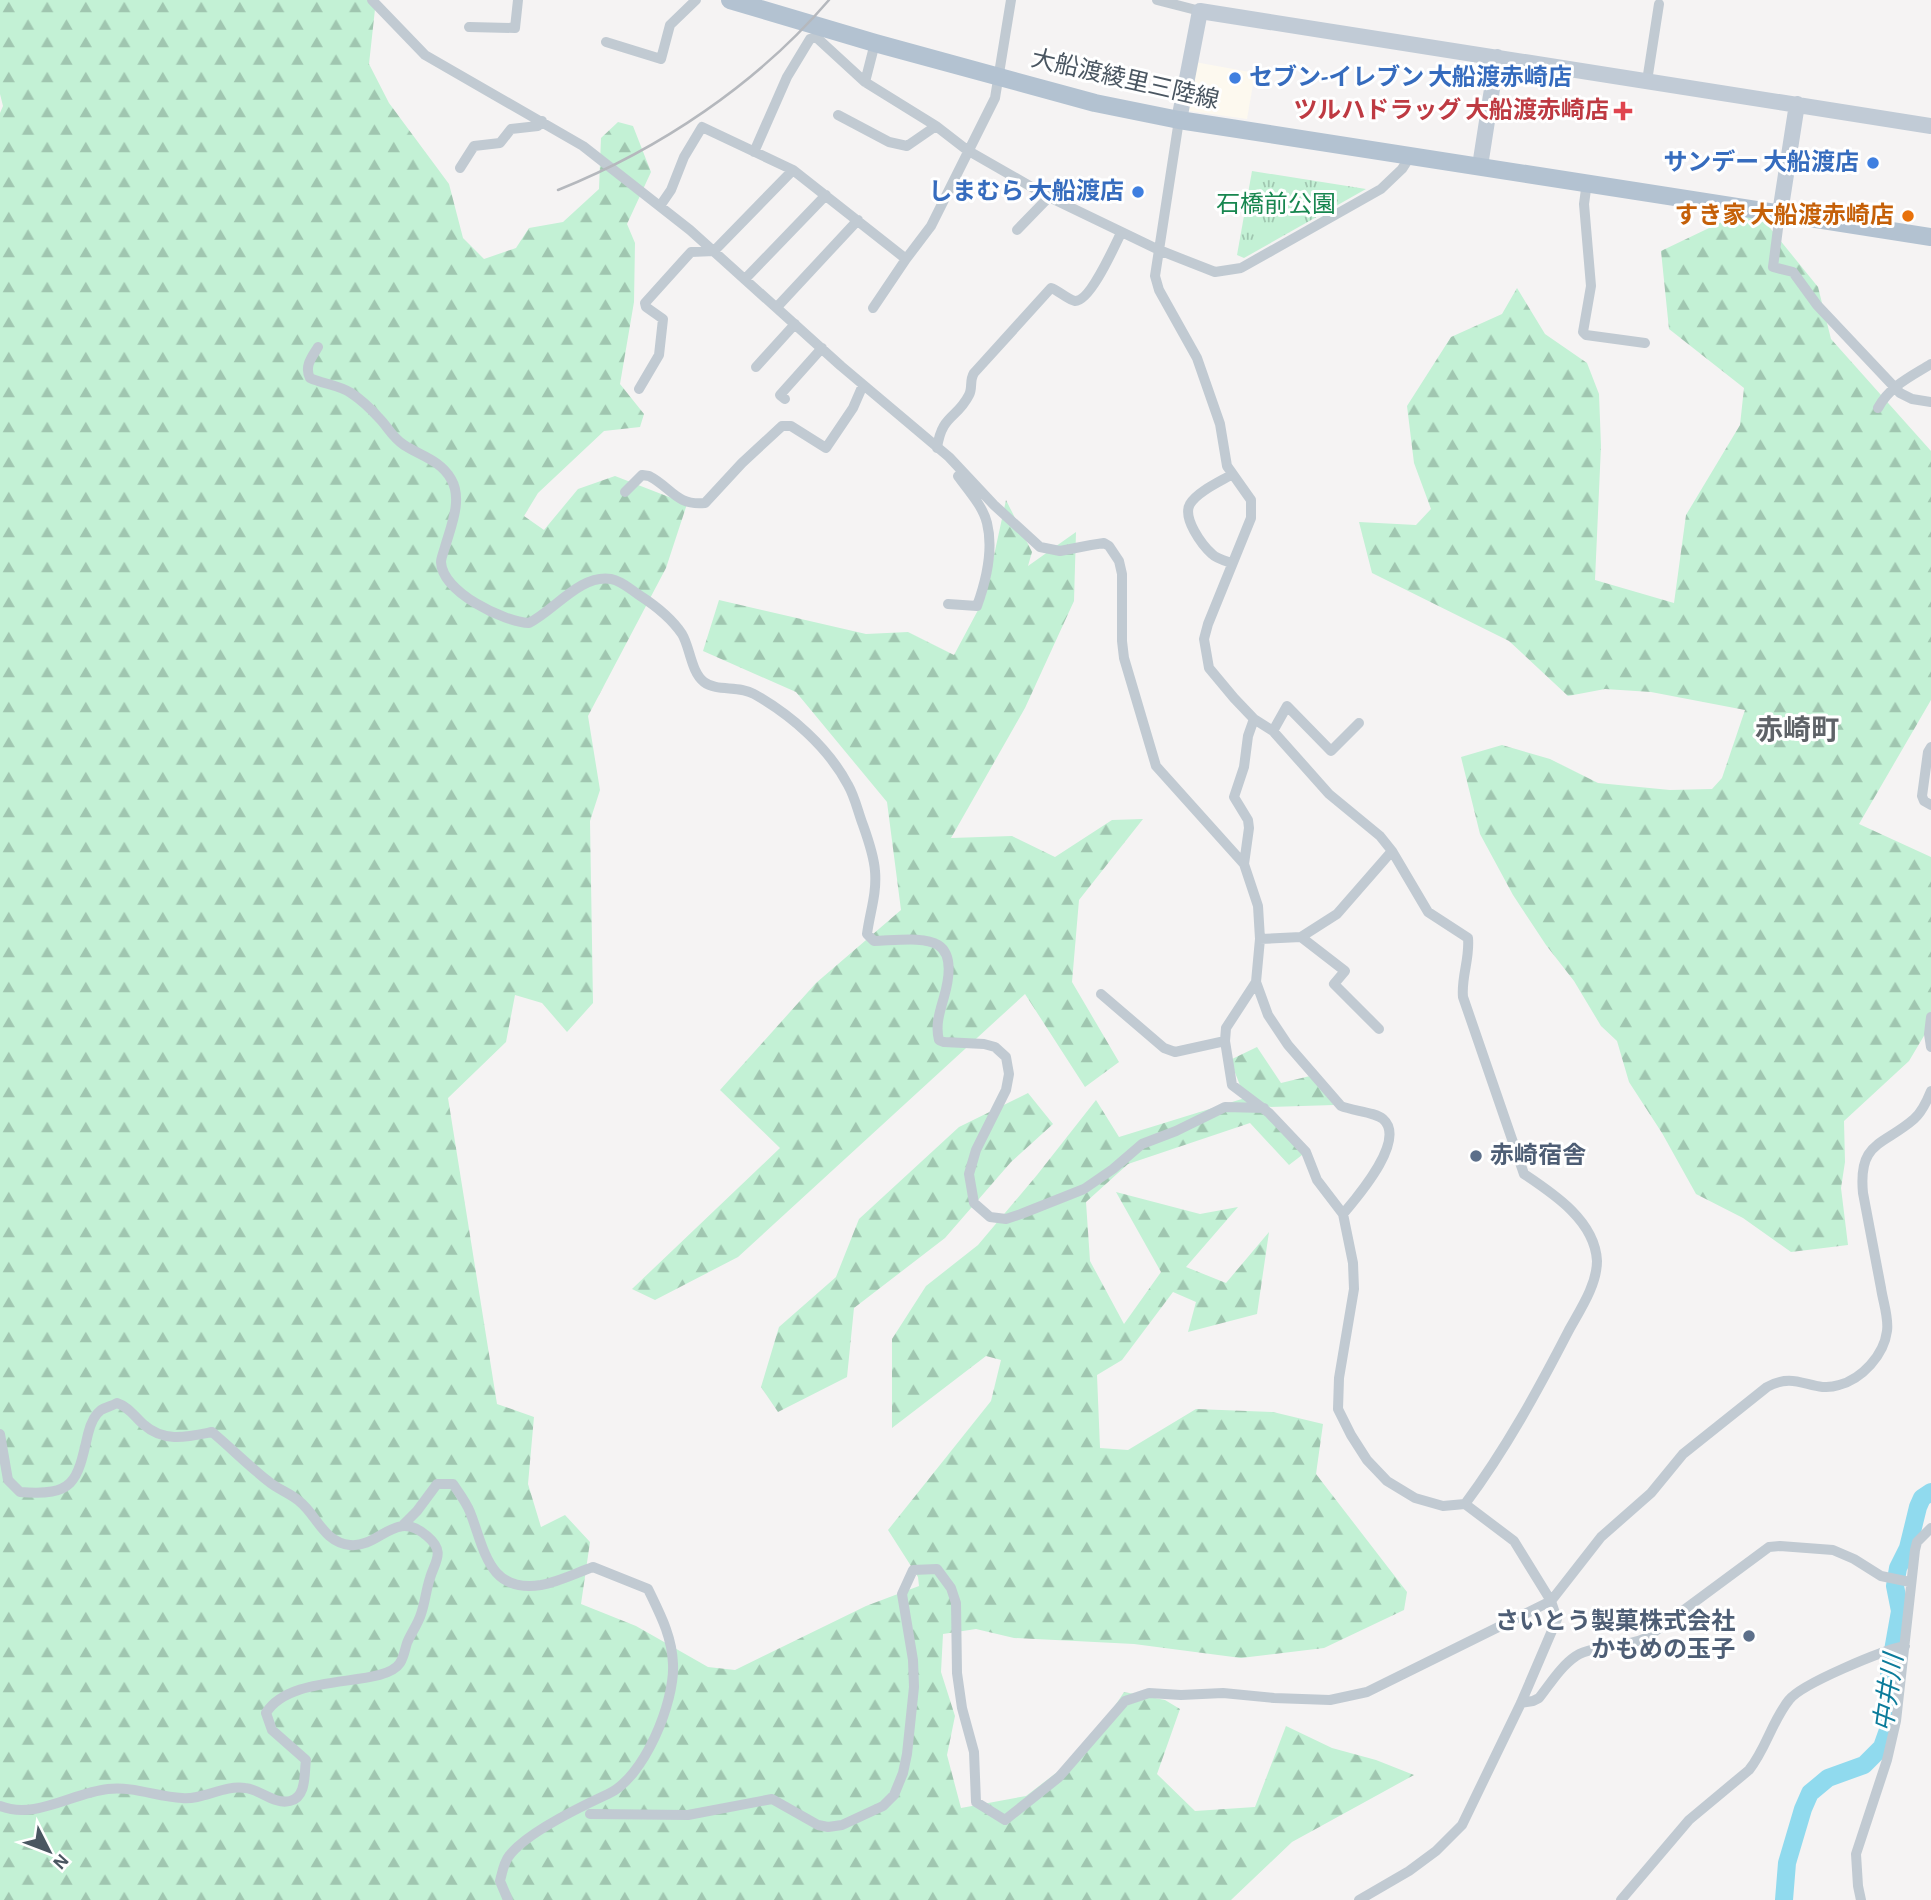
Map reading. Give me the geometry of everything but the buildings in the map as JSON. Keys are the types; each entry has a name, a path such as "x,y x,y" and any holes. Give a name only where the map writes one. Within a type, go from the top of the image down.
{"main road":[{"name":"大船渡綾里三陸線","path":"738,1 875,43 1095,103 1180,120 1931,237"}],"street":[{"path":"372,0 425,55 542,121 604,161 715,251 863,385 949,457 994,505 1040,547 1060,551 1104,543 1109,546 1119,561 1122,574 1124,658 1156,766 1244,864 1258,906 1260,939 1256,982 1268,1015 1288,1045 1341,1106 1351,1111 1377,1115 1385,1120 1390,1128 1388,1148 1359,1195 1343,1214"},
{"path":"469,27 515,28 518,0"},
{"path":"606,42 661,59 670,25 696,0"},
{"path":"873,307 931,226 995,97 1011,0"},
{"path":"1157,0 1200,10 1931,126"},
{"path":"1647,80 1659,4"},
{"path":"1200,10 1154,276 1197,358 1220,424 1227,466 1253,507 1208,624 1204,639 1209,668 1254,719 1273,731 1329,794 1380,836 1392,851 1428,912 1468,938 1469,953 1462,987 1463,997 1524,1174 1573,1211 1592,1240 1597,1261 1587,1297 1546,1376 1497,1460 1465,1504"},
{"path":"754,152 787,77 810,39 816,37 865,82 936,126 967,150 1049,197 1121,233 1215,272 1241,268 1381,189 1402,169 1411,155"},
{"path":"865,82 875,43"},
{"path":"1480,166 1497,57"},
{"path":"1797,104 1773,267 1793,272 1817,305 1894,387 1912,399 1931,402"},
{"path":"838,114 889,142 907,146 936,126"},
{"path":"460,168 474,146 500,143 511,129 538,126 542,121"},
{"path":"660,206 671,190 684,157 702,127 793,170 906,259"},
{"path":"639,389 659,355 663,319 646,307 645,303 691,252 715,251 793,170"},
{"path":"1587,183 1584,204 1591,286 1583,332 1586,335 1645,343"},
{"path":"746,279 826,195"},
{"path":"1017,230 1049,197"},
{"path":"777,307 858,220"},
{"path":"937,448 943,425 969,396 974,373 1051,288 1074,301 1087,294 1121,233"},
{"path":"755,367 795,324"},
{"path":"318,347 308,363 310,378 352,393 380,419 390,434 441,466 451,479 455,489 455,512 441,562 448,578 462,594 503,617 529,623 542,617 566,596 587,584 599,579 620,582 647,600 680,631 704,682 751,692 783,712 840,770 850,788 868,838 875,869 874,900 867,933 874,941 920,939 939,944 948,955 949,967 936,1030 939,1040 984,1044 995,1047 1006,1058 1009,1073 1006,1090 976,1150 969,1174 974,1203 990,1217 1013,1217 1084,1189 1142,1144 1226,1107 1264,1108"},
{"path":"785,399 780,395 822,348"},
{"path":"1878,408 1886,394 1894,387 1931,364"},
{"path":"625,492 642,475 649,476 684,501 692,504 705,503 742,463 787,424 826,448 853,408 863,385"},
{"path":"948,604 977,606 987,578 989,540 987,522 981,508 949,457"},
{"path":"1231,475 1195,498 1188,511 1191,522 1210,553 1232,563"},
{"path":"1273,731 1287,706 1331,751 1359,723"},
{"path":"1244,864 1250,828 1234,797 1244,767 1248,736 1254,719"},
{"path":"1931,747 1922,796 1924,801 1931,805"},
{"path":"1260,939 1301,937 1338,914 1392,851"},
{"path":"1301,937 1345,971 1334,984 1379,1029"},
{"path":"1256,982 1226,1028 1225,1041 1232,1085 1264,1108 1306,1152 1317,1180 1343,1214 1353,1263 1354,1289 1339,1378 1338,1409 1367,1460 1387,1481 1415,1498 1443,1506 1465,1504 1499,1527 1514,1541 1556,1613 1556,1625 1462,1825 1436,1851 1409,1871 1359,1900"},
{"path":"1101,994 1164,1048 1175,1052 1225,1041"},
{"path":"1931,1017 1931,1047"},
{"path":"590,1814 688,1815 772,1799 818,1825 828,1827 842,1825 883,1806 894,1795 907,1754 914,1686 913,1660 902,1594 913,1570 937,1569 951,1588 956,1603 957,1673 962,1708 974,1752 976,1802 1005,1820 1059,1777 1125,1702 1149,1693 1223,1693 1274,1698 1330,1699 1367,1692 1551,1601 1601,1537 1651,1493 1684,1454 1767,1387 1788,1379 1827,1387 1838,1386 1870,1365 1878,1355 1888,1329 1863,1193 1861,1178 1864,1162 1881,1140 1916,1117 1931,1091"},
{"path":"0,1434 8,1480 20,1492 41,1494 64,1489 74,1480 94,1419 100,1410 117,1403 131,1411 153,1432 169,1438 212,1432 270,1483 301,1502 321,1528 338,1542 352,1545 403,1525 437,1484 453,1484 469,1508 487,1560 506,1582 521,1587 543,1585 593,1567 648,1589 668,1630 673,1665 670,1694 646,1755 621,1785 527,1839 508,1857 500,1881 508,1900"},
{"path":"0,1806 23,1812 76,1796 114,1789 184,1799 229,1788 247,1788 276,1800 290,1801 297,1798 303,1791 306,1760 272,1730 266,1713 273,1702 315,1685 381,1676 393,1671 400,1662 421,1615 430,1576 438,1562 437,1549 429,1537 414,1527 403,1525"},
{"path":"1861,1900 1856,1854 1892,1744 1903,1646 1902,1581 1917,1542 1931,1528"},
{"path":"1521,1703 1539,1698 1577,1656 1588,1651 1632,1644 1646,1638 1769,1547 1833,1550 1881,1576 1902,1581"},
{"path":"1621,1900 1689,1820 1749,1770 1792,1696 1859,1661 1903,1646"}],"shaded area":[{"path":"1195,62 1255,73 1247,119 1186,109"}],"green space":[{"path":"0,0 376,0 369,64 389,103 449,184 463,238 484,259 516,248 529,228 563,222 599,189 601,138 618,122 633,126 651,172 627,224 635,243 634,302 620,384 644,414 640,427 604,431 538,493 524,516 544,530 578,489 615,476 687,504 666,568 588,716 600,790 590,821 593,1003 567,1032 542,1003 515,995 506,1042 448,1098 497,1404 534,1417 528,1484 541,1527 565,1515 590,1542 581,1604 636,1626 708,1667 735,1670 866,1606 919,1586 918,1577 888,1530 991,1401 1001,1360 986,1356 892,1428 892,1339 926,1286 978,1245 1096,1100 1119,1137 1245,1098 1230,1060 1257,1047 1281,1083 1310,1076 1334,1105 1267,1107 1306,1152 1289,1165 1250,1123 1128,1164 1086,1202 1090,1261 1124,1324 1161,1272 1116,1192 1200,1214 1238,1207 1186,1267 1226,1283 1269,1232 1257,1314 1188,1332 1196,1302 1173,1292 1122,1360 1097,1375 1100,1448 1128,1450 1196,1409 1273,1412 1323,1424 1316,1474 1407,1592 1404,1610 1324,1648 1241,1658 1134,1644 1014,1638 976,1629 943,1634 941,1672 955,1716 947,1755 961,1808 1026,1796 1086,1750 1124,1692 1165,1700 1180,1709 1157,1774 1195,1811 1255,1807 1286,1726 1332,1748 1376,1760 1414,1775 1292,1842 1231,1900 0,1900 0,113 3,106 0,94"},
{"name":"石橋前公園","path":"1252,171 1366,189 1244,258 1237,255"},
{"path":"1753,207 1818,287 1831,339 1931,451 1931,700 1859,824 1931,857 1931,1024 1909,1061 1844,1121 1845,1162 1841,1188 1848,1245 1791,1252 1743,1218 1696,1194 1662,1133 1629,1082 1617,1041 1601,1026 1574,981 1546,945 1513,895 1480,834 1461,757 1502,745 1550,759 1598,783 1670,790 1712,789 1722,778 1745,710 1651,692 1605,689 1568,696 1509,641 1372,573 1359,522 1416,525 1431,509 1414,463 1407,406 1451,337 1502,314 1517,288 1545,334 1587,363 1599,394 1601,446 1595,580 1674,603 1686,515 1740,425 1744,388 1669,329 1661,251"},
{"path":"1006,500 1032,552 1028,566 1076,532 1074,601 1025,708 951,838 1012,836 1055,857 1112,820 1143,819 1079,900 1072,982 1119,1062 1085,1087 1025,994 738,1257 655,1300 632,1289 780,1148 720,1090 816,983 901,910 887,802 796,692 703,651 719,600 866,634 908,632 954,655 985,597"},
{"path":"1028,1093 1053,1124 1011,1162 945,1238 854,1308 847,1377 778,1412 761,1387 779,1327 836,1277 859,1219 959,1127"}],"waterway":[{"name":"中井川","path":"1784,1900 1787,1863 1810,1793 1828,1778 1864,1765 1882,1747 1888,1730 1891,1694 1889,1673 1900,1611 1895,1586 1898,1568 1908,1548 1918,1507 1922,1498 1931,1492"}],"railway":[{"path":"558,190 633,155 705,111 771,59 829,0"}],"place":[{"name":"セブン-イレブン 大船渡赤崎店","path":"1235,78"},
{"name":"ツルハドラッグ 大船渡赤崎店","path":"1623,111"},
{"name":"サンデー 大船渡店","path":"1873,163"},
{"name":"しまむら 大船渡店","path":"1138,192"},
{"name":"すき家 大船渡赤崎店","path":"1908,216"},
{"name":"赤崎宿舎","path":"1476,1156"},
{"name":"さいとう製菓株式会社 かもめの玉子","path":"1749,1636"}],"district":[{"name":"赤崎町","path":"1797,731"}]}
